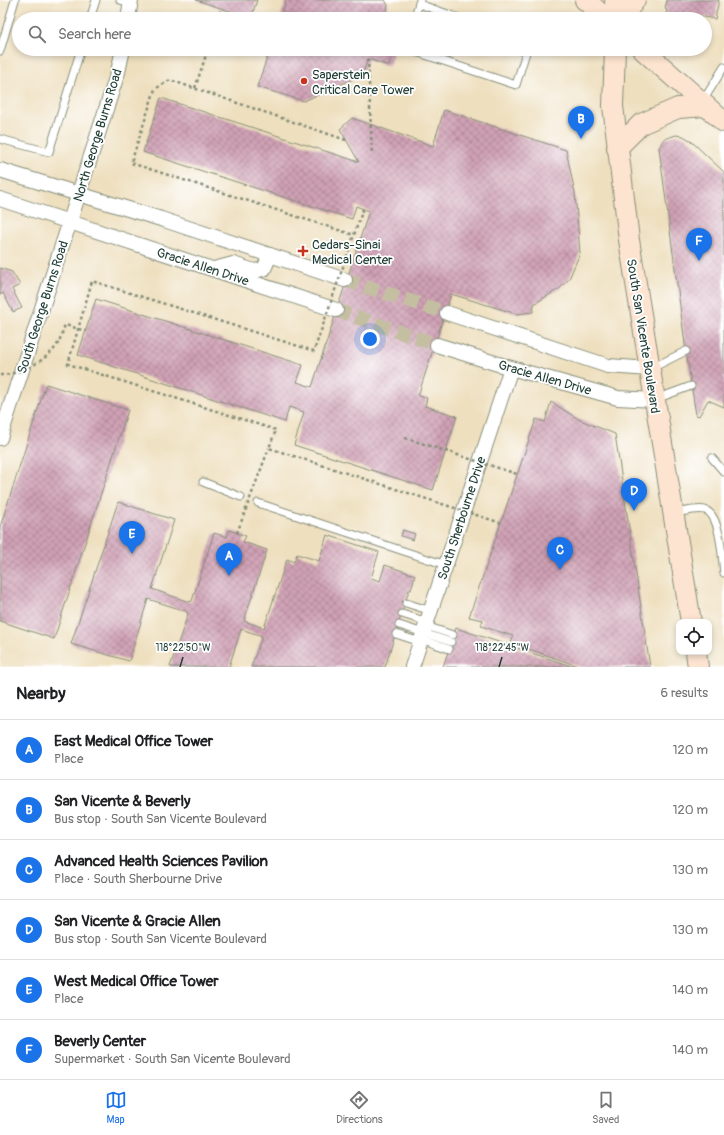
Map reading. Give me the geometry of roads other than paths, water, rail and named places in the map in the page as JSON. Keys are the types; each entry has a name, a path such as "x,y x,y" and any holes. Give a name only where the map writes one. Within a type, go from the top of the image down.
{"main road":[{"path":"585,0 599,12"},
{"path":"614,0 615,12"},
{"path":"626,12 635,0"},
{"name":"South San Vicente Boulevard","path":"615,56 613,106 629,240 691,619"},
{"path":"650,56 724,122"},
{"path":"617,148 641,124 678,108 704,104"},
{"path":"696,655 698,667"}],"street":[{"path":"127,1 128,12"},
{"name":"North George Burns Road","path":"70,221 118,72 121,56"},
{"path":"0,170 79,193 345,280"},
{"name":"Gracie Allen Drive","path":"0,199 336,310"},
{"name":"South George Burns Road","path":"0,438 70,221"},
{"path":"213,269 233,264 254,271 264,269 270,255"},
{"path":"447,313 608,366 650,369"},
{"name":"Gracie Allen Drive","path":"437,345 511,368 618,398 654,400"},
{"name":"South Sherbourne Drive","path":"412,667 511,368"}],"lane":[{"path":"0,51 15,0"},
{"path":"92,12 96,0"},
{"path":"416,12 419,2 444,12"},
{"path":"0,139 49,152 79,56"},
{"path":"428,56 516,85 525,56"},
{"path":"704,104 724,67"},
{"path":"650,369 686,351"},
{"path":"654,400 691,386"},
{"path":"712,458 724,472"},
{"path":"203,482 241,497"},
{"path":"258,503 446,565"},
{"path":"673,513 704,510 711,513 717,524 724,573"},
{"path":"406,602 425,629"},
{"path":"399,624 425,629 451,642 425,629 402,614"},
{"path":"396,634 425,629"}],"tunnel":[{"path":"345,280 447,313"},
{"path":"336,310 437,345"}],"place":[{"name":"Saperstein Critical Care Tower","path":"304,81"},
{"name":"San Vicente & Beverly","path":"581,139"},
{"name":"Cedars-Sinai Medical Center","path":"303,251"},
{"name":"Beverly Center","path":"699,261"},
{"name":"San Vicente & Gracie Allen","path":"634,511"},
{"name":"West Medical Office Tower","path":"132,554"},
{"name":"Advanced Health Sciences Pavilion","path":"560,570"},
{"name":"East Medical Office Tower","path":"229,576"}]}
